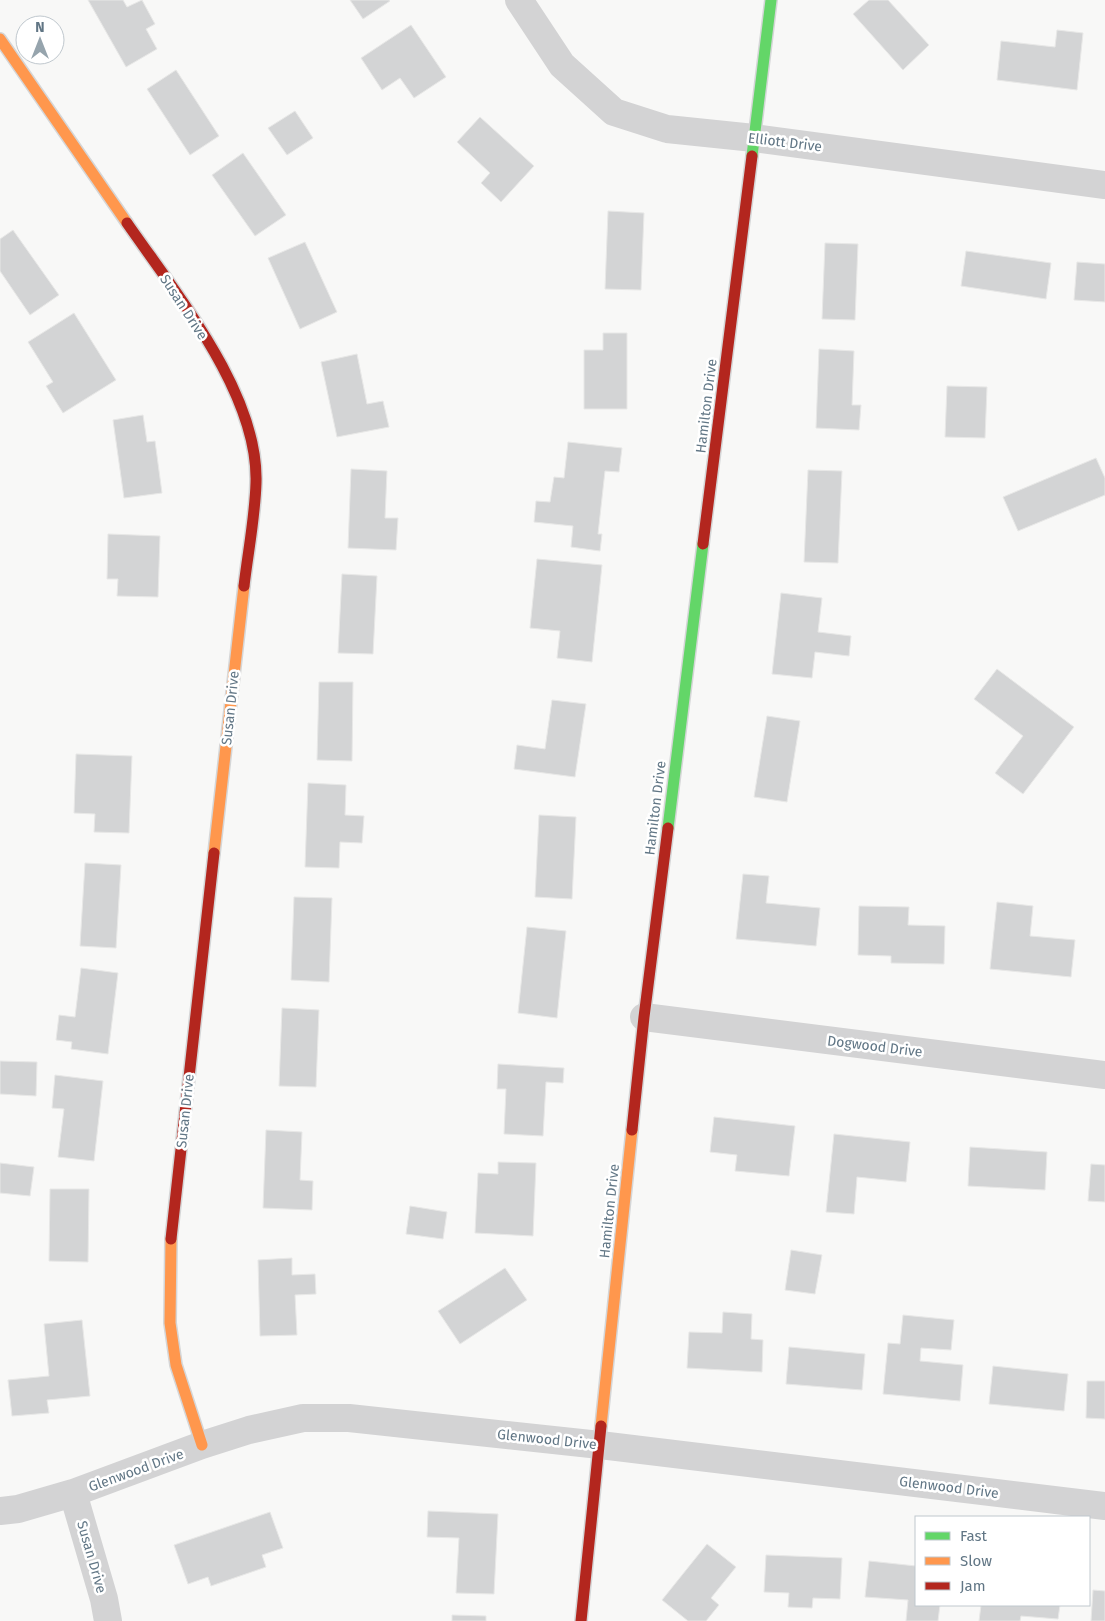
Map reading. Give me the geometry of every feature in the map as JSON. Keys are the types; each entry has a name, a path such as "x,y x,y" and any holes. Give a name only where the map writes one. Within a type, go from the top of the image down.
{"street":[{"name":"Elliott Drive","path":"520,0 562,65 614,112 667,129 754,138 1105,185"},
{"name":"Hamilton Drive","path":"581,1621 644,1017 771,0"},
{"name":"Susan Drive","path":"0,39 188,311 224,369 244,413 252,444 256,482 170,1247 170,1324 176,1365 202,1445"},
{"name":"Dogwood Drive","path":"644,1017 1105,1075"},
{"name":"Glenwood Drive","path":"0,1511 18,1509 73,1493 248,1430 303,1418 340,1418 600,1445 1105,1506"},
{"name":"Susan Drive","path":"73,1493 104,1599 108,1621"}],"building":[{"path":"88,0 123,0 127,7 142,0 155,24 146,29 157,49 126,67"},
{"path":"350,0 389,0 390,1 363,19"},
{"path":"869,0 888,0 929,45 903,70 853,14"},
{"path":"411,25 446,77 414,98 400,78 382,90 361,58"},
{"path":"1057,30 1083,33 1077,90 997,80 1001,41 1055,47"},
{"path":"176,70 219,136 190,155 147,89"},
{"path":"295,111 313,138 287,155 268,128"},
{"path":"480,117 534,166 501,202 481,183 490,173 457,142"},
{"path":"243,153 286,215 255,236 212,175"},
{"path":"608,211 644,213 641,290 605,289"},
{"path":"13,230 59,295 30,315 0,271 0,239"},
{"path":"305,242 337,312 300,329 268,258"},
{"path":"825,243 858,244 855,320 822,319"},
{"path":"966,251 1051,263 1046,299 961,286"},
{"path":"1077,262 1105,264 1105,302 1074,300"},
{"path":"74,313 116,380 63,413 46,386 53,382 28,342"},
{"path":"603,333 627,333 627,409 584,409 584,350 603,350"},
{"path":"819,349 854,351 852,405 861,405 859,430 816,428"},
{"path":"357,354 367,404 383,401 389,427 337,437 321,362"},
{"path":"947,386 987,387 985,438 945,437"},
{"path":"143,415 147,442 155,441 162,493 124,498 113,420"},
{"path":"568,442 622,448 619,472 605,471 598,534 602,534 600,551 571,547 573,526 534,522 536,501 550,502 554,477 564,478"},
{"path":"1096,458 1105,478 1105,495 1018,531 1003,497"},
{"path":"351,469 387,471 385,518 398,518 396,550 348,548"},
{"path":"808,470 842,471 838,563 804,562"},
{"path":"108,534 160,536 158,597 117,596 118,579 107,579"},
{"path":"537,559 602,565 592,662 557,658 560,631 530,628"},
{"path":"342,574 377,576 373,654 338,653"},
{"path":"781,593 822,598 818,632 851,636 849,656 815,652 812,678 772,674"},
{"path":"997,669 1074,727 1023,794 995,773 1023,736 974,699"},
{"path":"319,682 353,682 352,761 317,760"},
{"path":"552,700 586,704 575,777 514,769 517,745 545,749"},
{"path":"767,716 800,721 787,802 754,797"},
{"path":"76,754 132,756 129,833 94,832 95,814 74,813"},
{"path":"308,783 346,785 345,815 364,816 362,843 340,842 339,868 305,867"},
{"path":"539,815 576,817 572,899 535,897"},
{"path":"85,863 121,865 116,948 80,946"},
{"path":"743,874 769,876 766,903 820,908 816,946 736,939"},
{"path":"294,897 332,898 329,982 291,980"},
{"path":"997,902 1033,906 1030,936 1075,940 1071,977 990,969"},
{"path":"859,906 909,907 908,925 945,926 944,964 891,963 891,956 858,955"},
{"path":"527,927 566,931 557,1018 518,1013"},
{"path":"81,968 118,973 108,1054 71,1049 72,1042 56,1040 59,1015 75,1017"},
{"path":"282,1008 319,1010 316,1087 279,1086"},
{"path":"0,1061 37,1062 36,1096 0,1094"},
{"path":"498,1064 564,1068 563,1083 546,1082 543,1136 504,1134 506,1089 497,1089"},
{"path":"55,1075 103,1081 94,1161 58,1157 64,1109 52,1108"},
{"path":"714,1117 795,1126 789,1176 735,1171 737,1155 710,1152"},
{"path":"266,1130 302,1132 300,1180 313,1181 312,1210 263,1208"},
{"path":"834,1134 910,1142 906,1182 857,1177 854,1214 826,1212"},
{"path":"970,1147 1047,1152 1045,1190 968,1186"},
{"path":"498,1162 536,1163 533,1236 475,1233 478,1173 498,1174"},
{"path":"0,1163 34,1167 30,1196 0,1193"},
{"path":"1091,1164 1105,1165 1105,1202 1088,1201"},
{"path":"50,1189 89,1189 88,1262 49,1261"},
{"path":"410,1206 447,1212 443,1239 406,1234"},
{"path":"791,1250 822,1255 815,1294 785,1290"},
{"path":"292,1258 292,1275 315,1274 316,1294 295,1295 297,1335 260,1336 258,1260"},
{"path":"505,1268 527,1300 460,1344 438,1311"},
{"path":"723,1312 752,1314 751,1339 763,1340 762,1372 687,1368 689,1332 722,1333"},
{"path":"903,1315 954,1320 951,1350 921,1348 920,1361 963,1365 960,1401 883,1394 888,1343 900,1344"},
{"path":"82,1320 90,1396 47,1400 49,1413 12,1416 8,1380 49,1376 44,1324"},
{"path":"789,1347 865,1354 862,1390 786,1384"},
{"path":"993,1366 1068,1374 1064,1411 989,1404"},
{"path":"1087,1381 1105,1381 1105,1419 1086,1418"},
{"path":"428,1511 498,1514 494,1594 456,1593 459,1538 427,1537"},
{"path":"270,1512 283,1548 262,1555 266,1567 211,1586 208,1577 188,1584 174,1545"},
{"path":"707,1544 736,1567 711,1598 719,1605 706,1621 688,1621 662,1600"},
{"path":"766,1555 842,1558 840,1599 813,1598 812,1608 788,1607 789,1593 764,1592"},
{"path":"869,1561 915,1566 915,1606 940,1606 938,1621 906,1621 908,1600 865,1597"},
{"path":"1093,1590 1105,1591 1105,1621 1091,1621"},
{"path":"981,1606 1060,1606 1058,1619 1021,1616 1020,1621 979,1621"},
{"path":"452,1615 486,1616 486,1621 452,1621"}],"traffic: fast":[{"path":"752,156 771,0"},
{"path":"668,828 703,544"}],"traffic: slow":[{"path":"0,39 127,223"},
{"path":"214,853 244,586"},
{"path":"601,1426 632,1130"},
{"path":"171,1239 170,1323 176,1365 202,1445"}],"traffic: jam":[{"path":"703,544 752,156"},
{"path":"127,223 211,346 229,380 244,415 253,449 256,483 253,522 244,586"},
{"path":"632,1130 668,828"},
{"path":"171,1239 214,853"},
{"path":"581,1621 601,1426"}]}
